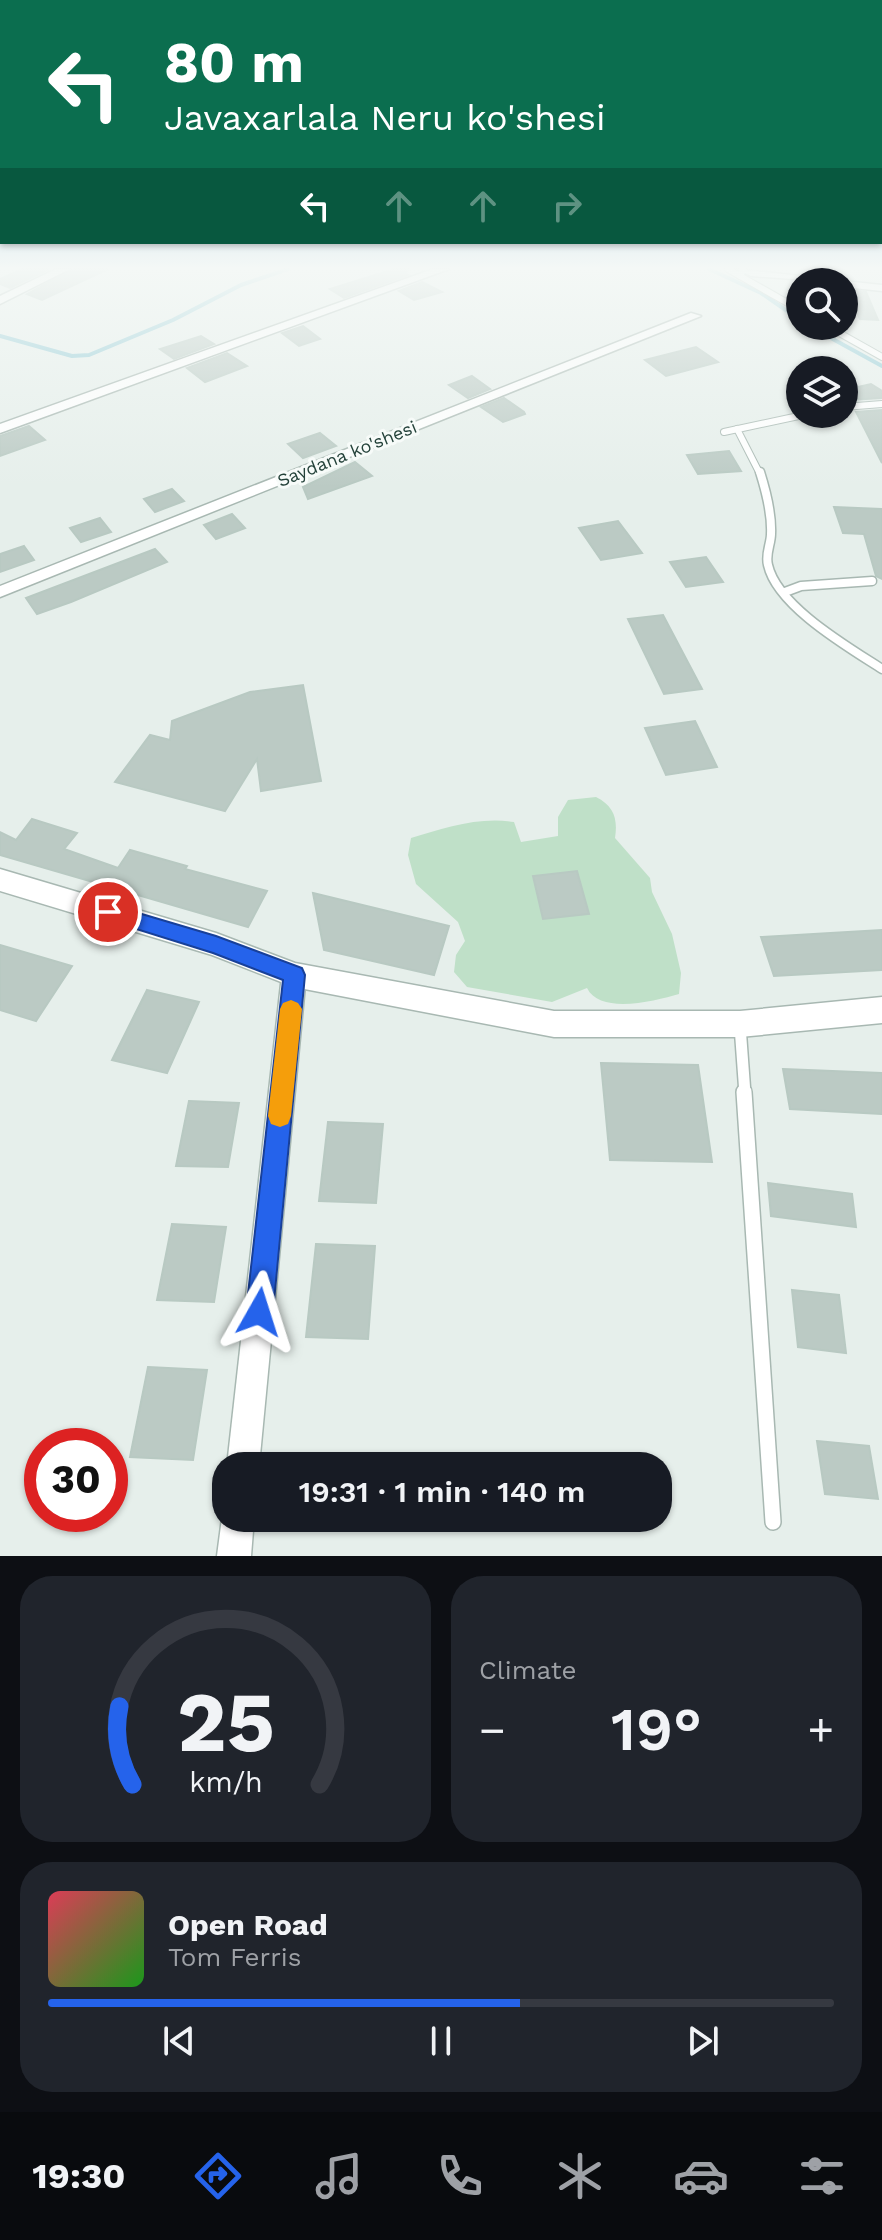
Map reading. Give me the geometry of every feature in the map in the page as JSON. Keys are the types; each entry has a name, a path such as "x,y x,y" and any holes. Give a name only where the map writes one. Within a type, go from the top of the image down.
{"street":[{"path":"0,429 242,342"},
{"name":"Saydana ko'shesi","path":"0,592 631,342"},
{"path":"0,880 216,945 294,975 554,1024 740,1024 882,1010"},
{"path":"244,1452 294,975"},
{"path":"234,1556 237,1532"}],"lane":[{"path":"855,342 882,357"},
{"path":"858,406 882,404"},
{"path":"724,432 786,419"},
{"path":"737,429 753,451 761,474 771,533 767,563 773,577 817,626 882,669"},
{"path":"785,592 801,586 872,581"},
{"path":"740,1024 773,1522"}],"green space":[{"path":"596,797 613,814 615,838 650,878 652,892 672,934 681,973 679,994 615,1004 594,996 587,988 552,1002 467,987 454,972 456,955 465,941 458,922 416,884 408,855 411,838 462,824 488,821 514,822 521,842 558,836 558,817 568,800"}],"building":[{"path":"183,342 214,344 174,359 160,349"},
{"path":"293,342 312,342 299,346"},
{"path":"696,347 718,362 666,376 645,360"},
{"path":"227,353 247,366 205,382 187,368"},
{"path":"472,376 490,389 468,398 449,385"},
{"path":"871,384 882,391 882,398 858,400 858,387"},
{"path":"504,398 525,414 503,422 481,407"},
{"path":"882,410 882,463 858,416 858,412"},
{"path":"29,426 45,440 0,456 0,436"},
{"path":"320,433 336,446 303,458 288,444"},
{"path":"729,451 741,471 698,474 687,455"},
{"path":"355,462 372,476 308,499 303,487"},
{"path":"172,489 184,501 155,512 144,499"},
{"path":"834,507 882,509 882,579 876,576 864,534 843,533"},
{"path":"232,514 245,528 216,539 204,525"},
{"path":"100,518 111,532 81,542 70,528"},
{"path":"618,521 642,553 601,560 579,528"},
{"path":"24,546 34,560 0,572 0,554"},
{"path":"155,549 167,562 71,602 37,614 26,598"},
{"path":"706,557 723,582 686,587 670,562"},
{"path":"663,615 702,689 664,694 628,619"},
{"path":"303,685 321,781 261,791 257,759 225,811 115,782 150,735 170,740 172,721 250,692"},
{"path":"695,721 717,767 666,775 645,728"},
{"path":"32,819 77,833 64,849 118,868 130,850 187,866 185,869 267,891 248,927 0,855 0,832 16,840"},
{"path":"577,871 589,914 543,919 533,876"},
{"path":"313,893 449,926 434,975 324,950"},
{"path":"882,930 882,970 774,976 761,937"},
{"path":"0,945 72,966 36,1021 0,1010"},
{"path":"147,990 199,1002 167,1073 112,1060"},
{"path":"601,1063 698,1065 712,1162 610,1160"},
{"path":"783,1069 882,1073 882,1114 790,1109"},
{"path":"189,1101 239,1103 228,1167 176,1166"},
{"path":"328,1122 383,1124 376,1203 319,1201"},
{"path":"768,1183 852,1194 856,1227 771,1216"},
{"path":"172,1224 226,1227 214,1302 157,1300"},
{"path":"316,1244 375,1246 368,1339 306,1337"},
{"path":"792,1290 839,1295 846,1353 798,1347"},
{"path":"148,1367 207,1370 193,1460 130,1457"},
{"path":"817,1441 869,1446 878,1499 825,1494"}],"waterway":[{"path":"20,342 72,356 89,355 121,342"},
{"path":"837,342 882,366"}],"slow traffic":[{"path":"280,1116 291,1009"}],"route":[{"path":"108,912 216,945 294,975 259,1312"}]}
